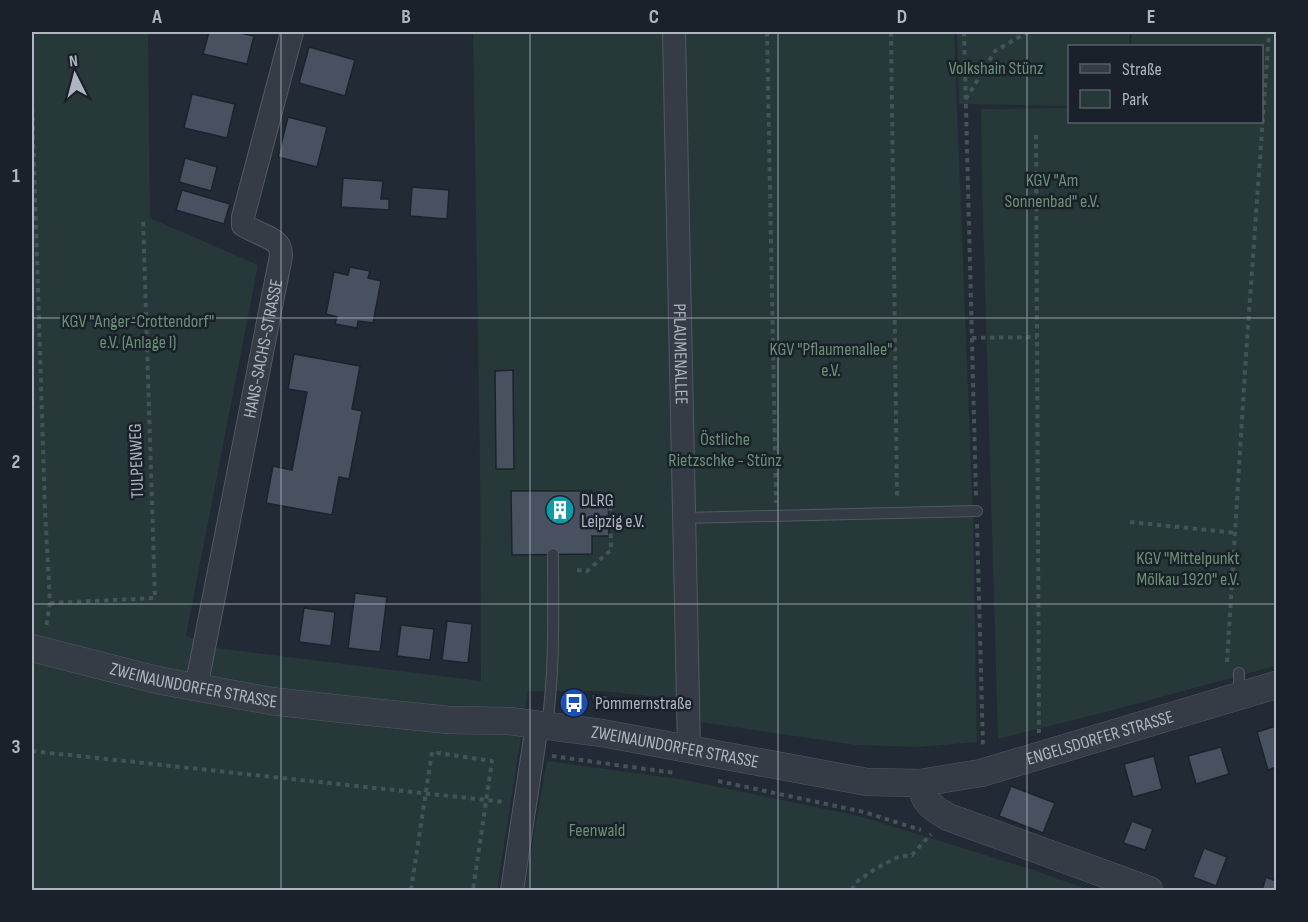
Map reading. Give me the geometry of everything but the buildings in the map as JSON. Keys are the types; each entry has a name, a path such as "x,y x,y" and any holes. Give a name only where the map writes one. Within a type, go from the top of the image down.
{"street":[{"name":"HANS-SACHS-STRASSE","path":"196,688 281,256 280,247 274,240 243,225 243,217 292,32"},
{"name":"PFLAUMENALLEE","path":"674,32 684,518 684,762"},
{"name":"ZWEINAUNDORFER STRASSE","path":"32,648 157,680 271,701 449,720 509,721 602,733 684,762 867,782 920,783"},
{"name":"ENGELSDORFER STRASSE","path":"920,783 981,773 1239,684 1276,685"},
{"path":"512,891 533,754 542,726"},
{"path":"920,783 926,801 948,817 1149,891"}],"lane":[{"path":"684,518 976,511"},
{"path":"542,726 550,706 553,554"}],"path":[{"path":"767,32 777,515"},
{"path":"891,32 897,513"},
{"path":"964,32 975,462"},
{"path":"966,99 995,51 1028,32"},
{"path":"1263,118 1269,32"},
{"path":"32,99 50,603 48,613"},
{"path":"1227,671 1263,123"},
{"path":"1036,135 1039,740"},
{"name":"TULPENWEG","path":"50,603 155,598 143,218"},
{"path":"972,338 1037,337"},
{"path":"578,570 587,571 611,550 610,494"},
{"path":"1130,522 1236,533"},
{"path":"977,543 983,747"},
{"path":"32,751 526,803"},
{"path":"411,891 432,752 492,760 473,891"},
{"path":"533,754 684,762"},
{"path":"712,780 864,812 932,833 912,855 898,857 875,869 855,883 852,891"}],"green space":[{"name":"Östliche Rietzschke - Stünz","path":"32,32 148,32 150,218 258,265 186,636 217,648 481,681 473,32 954,32 973,516 977,742 918,747 856,745 700,722 679,699 600,691 528,691 497,890 32,890"},
{"name":"Volkshain Stünz","path":"957,32 1130,32 1129,45 1068,45 1068,106 959,104"},
{"path":"1132,32 1276,32 1276,666 998,739 981,109 1068,108 1068,123 1263,123 1263,45 1131,45"},
{"name":"Feenwald","path":"547,761 680,779 859,816 1037,871 1089,890 524,890"}],"place":[{"name":"DLRG Leipzig e.V.","path":"560,510"},
{"name":"Pommernstraße","path":"574,703"}],"park label":[{"name":"KGV \"Am Sonnenbad\" e.V.","path":"1052,190"},
{"name":"KGV \"Anger-Crottendorf\" e.V. (Anlage I)","path":"138,331"},
{"name":"KGV \"Pflaumenallee\" e.V.","path":"831,359"},
{"name":"KGV \"Mittelpunkt Mölkau 1920\" e.V.","path":"1188,568"}]}
